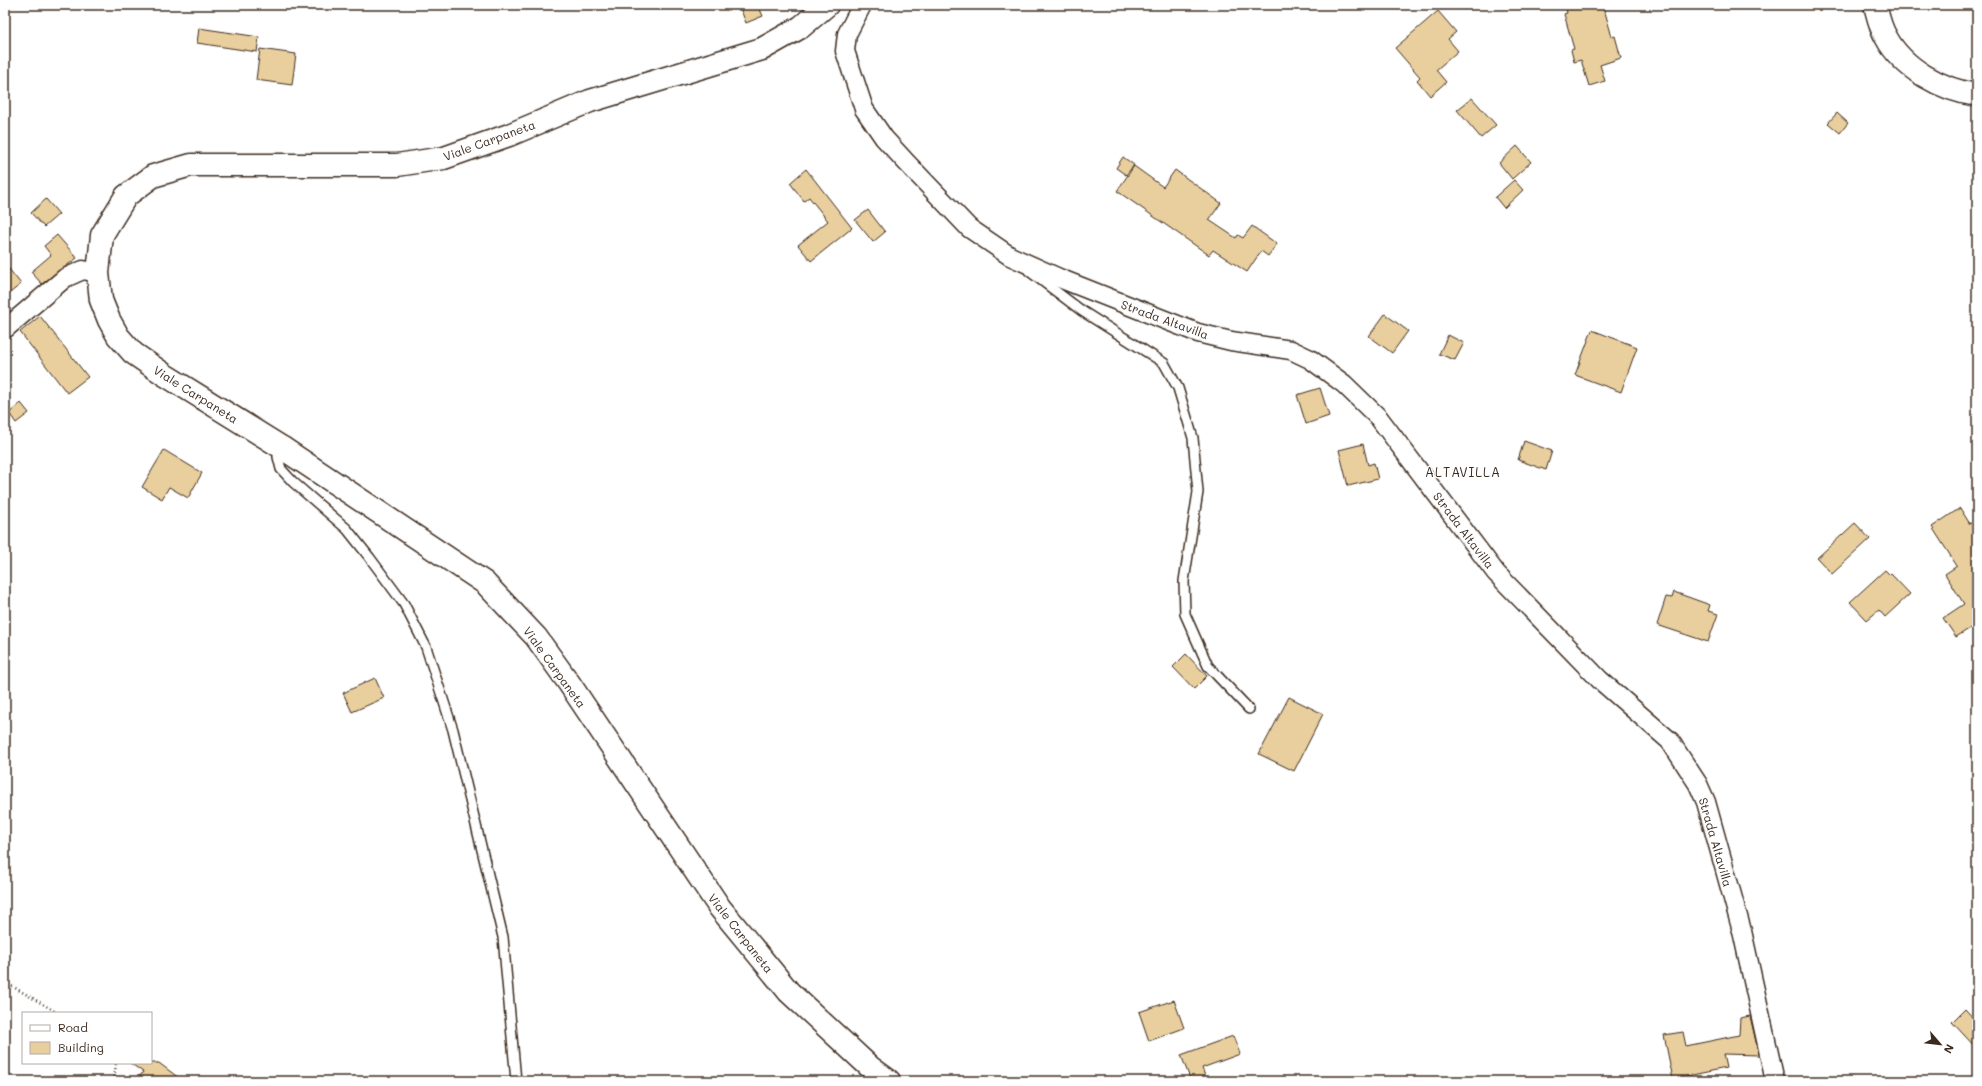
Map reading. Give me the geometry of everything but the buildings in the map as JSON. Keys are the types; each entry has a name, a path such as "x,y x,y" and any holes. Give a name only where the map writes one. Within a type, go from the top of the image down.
{"main road":[{"name":"Viale Carpaneta","path":"827,5 801,27 762,49 590,102 509,135 444,158 398,165 191,164 153,176 126,196 102,235 98,273 101,300 109,320 118,336 133,353 165,375 281,447 485,582 536,637 569,683 720,908 789,992 871,1068 889,1081"},
{"path":"1875,5 1886,37 1896,52 1910,66 1950,89 1977,95"}],"street":[{"name":"Strada Altavilla","path":"862,5 848,34 846,51 864,110 884,138 969,228 1010,256 1198,333 1231,341 1292,350 1310,359 1344,384 1379,418 1496,573 1600,680 1670,741 1688,767 1706,802 1742,931 1775,1081"},
{"path":"5,330 65,278 83,270 98,273"}],"lane":[{"path":"1020,260 1035,276 1082,311 1164,364 1178,388 1193,438 1198,492 1184,581 1185,614 1208,666 1249,709"},
{"path":"281,447 278,457 281,469 293,482 347,529 404,604 426,646 453,730 503,937 516,1081"}],"path":[{"path":"5,982 56,1012"},
{"path":"114,1081 116,1064"}],"district":[{"name":"ALTAVILLA","path":"1463,471"}]}
